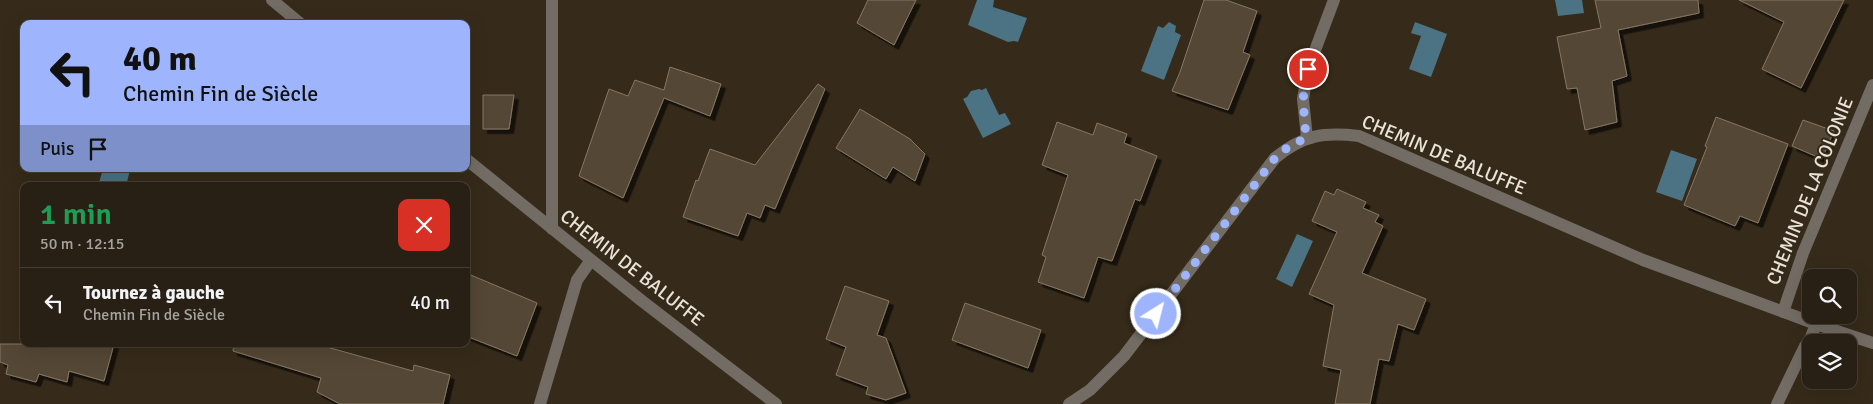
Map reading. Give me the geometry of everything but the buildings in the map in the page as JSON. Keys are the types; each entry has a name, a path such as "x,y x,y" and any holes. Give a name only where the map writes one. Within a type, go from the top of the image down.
{"street":[{"path":"272,0 296,20"},
{"path":"552,0 552,229"},
{"path":"1306,138 1303,99 1308,69 1334,0"},
{"name":"CHEMIN DE LA COLONIE","path":"1782,312 1803,253 1873,85"},
{"name":"CHEMIN DE BALUFFE","path":"1069,404 1090,390 1124,356 1275,158 1288,147 1306,138 1322,134 1359,136 1643,260 1802,319"},
{"name":"CHEMIN DE BALUFFE","path":"470,162 591,260 776,404"},
{"path":"540,404 577,280 591,260"},
{"path":"1777,404 1805,346 1808,345 1816,324"},
{"name":"CHEMIN DE BALUFFE","path":"1816,324 1873,343"}],"water":[{"path":"977,0 994,0 993,7 1027,18 1018,42 1008,42 968,25"},
{"path":"1555,0 1582,0 1584,13 1558,16"},
{"path":"1169,22 1176,26 1175,32 1181,35 1164,80 1141,71 1158,26 1163,28"},
{"path":"1415,22 1447,34 1431,77 1409,69 1421,36 1411,33"},
{"path":"986,88 999,115 1005,113 1011,124 983,138 963,99 971,91"},
{"path":"1671,150 1697,159 1682,201 1656,192"},
{"path":"102,172 130,172 127,182 99,182"},
{"path":"1297,234 1313,241 1292,287 1276,279"}],"route":[{"path":"1156,314 1275,158 1288,147 1306,138 1303,99 1308,69"}]}
